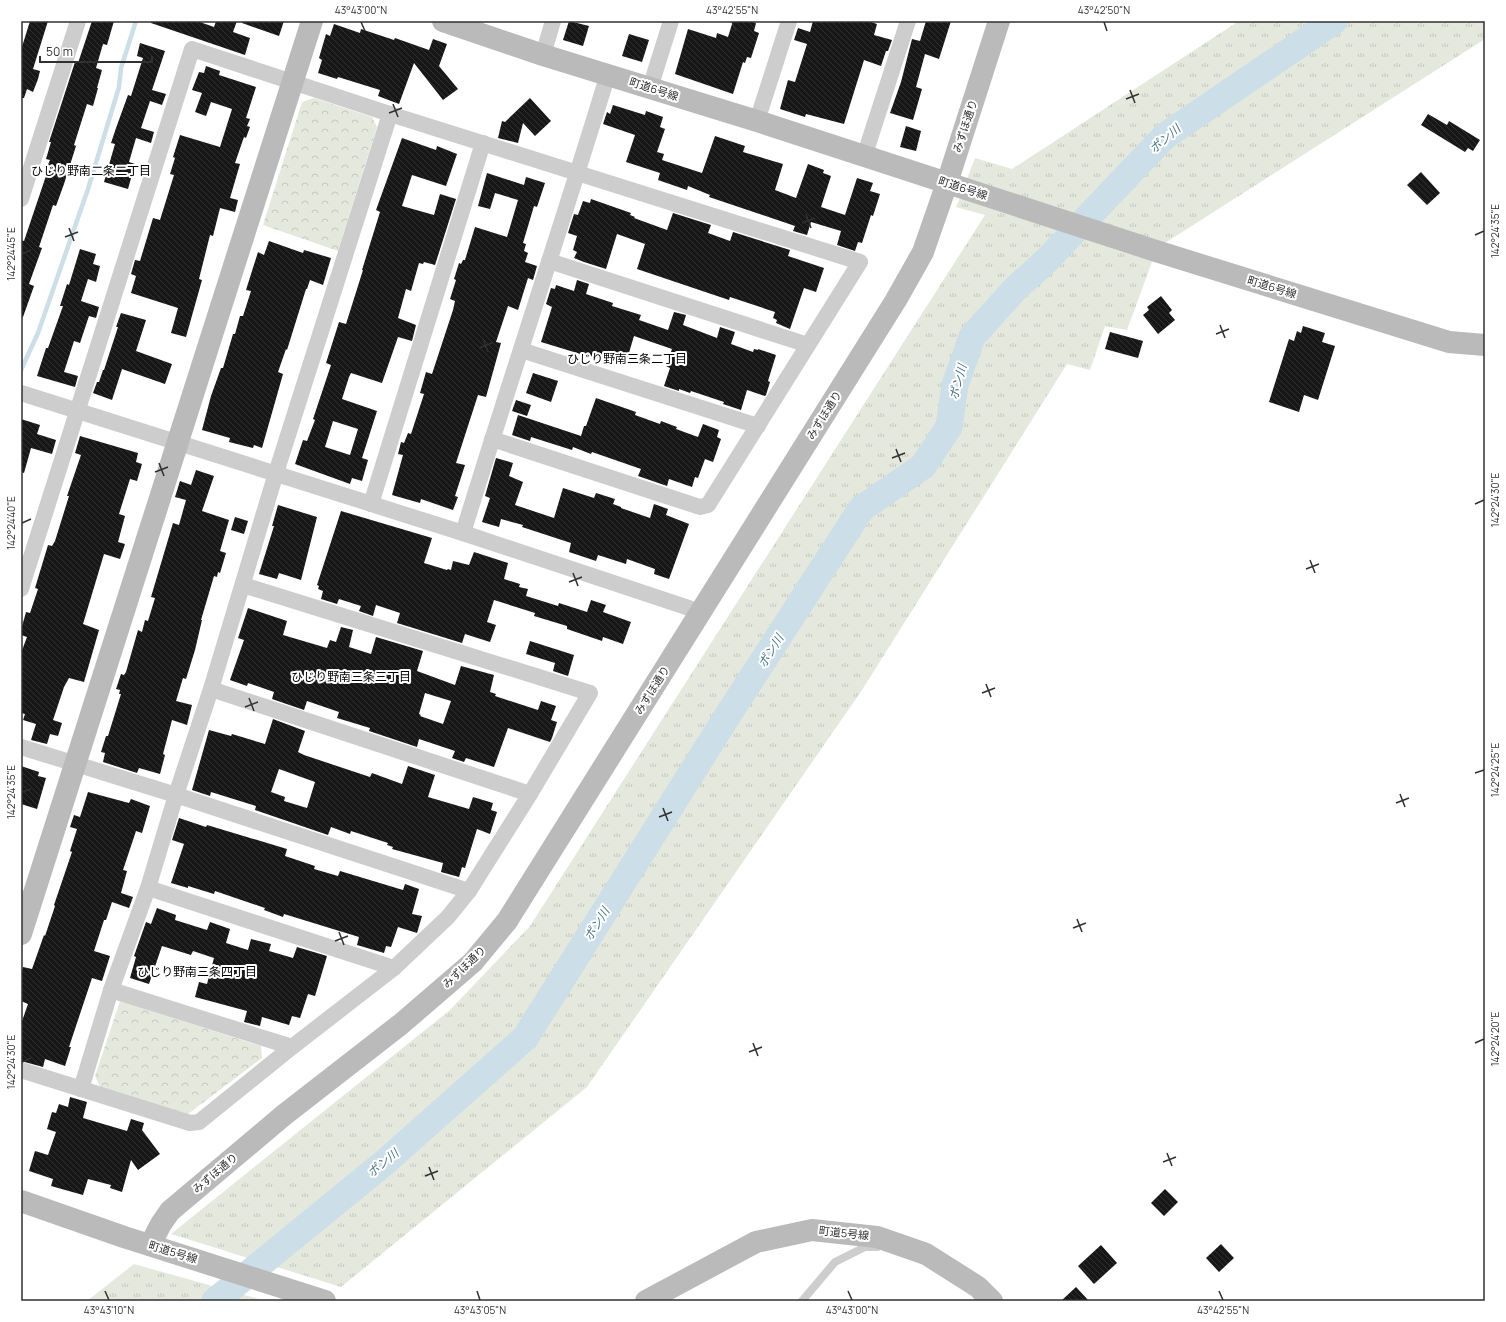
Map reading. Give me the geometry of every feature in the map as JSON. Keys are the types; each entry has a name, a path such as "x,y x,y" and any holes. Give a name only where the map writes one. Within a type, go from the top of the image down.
{"street":[{"path":"21,199 78,21"},
{"path":"21,934 312,21"},
{"name":"町道6号線","path":"443,21 543,55 757,121 1135,244 1449,342 1485,345"},
{"path":"543,55 554,21"},
{"path":"650,88 672,21"},
{"path":"757,121 789,21"},
{"path":"864,157 908,21"},
{"name":"みずほ通り","path":"150,1245 170,1211 284,1115 401,1024 473,962 507,921 896,300 923,252 947,183 999,21"},
{"path":"21,589 192,49 390,114 860,262 708,505 700,507 492,439"},
{"path":"463,534 608,74"},
{"path":"81,1089 111,990 148,888 176,795 211,690 276,473 390,114"},
{"path":"371,504 483,143"},
{"path":"549,261 808,345"},
{"path":"522,350 758,426"},
{"path":"21,393 276,473 701,612"},
{"path":"21,1070 190,1123 199,1122 292,1047 394,968 448,917 469,891 530,794 590,693 243,585"},
{"path":"211,690 530,794"},
{"path":"21,747 176,795 469,891"},
{"path":"148,888 394,968"},
{"path":"111,990 292,1047"},
{"name":"町道5号線","path":"21,1201 124,1237 318,1299"},
{"name":"町道5号線","path":"646,1301 756,1242 812,1230 877,1237 926,1254 978,1287 992,1301"}],"lane":[{"path":"802,1301 835,1262 865,1247 910,1248"}],"green space":[{"path":"1239,21 1485,21 1485,39 1165,243 965,184 975,158 1012,169"},
{"path":"314,98 372,117 377,127 338,251 263,225 302,102"},
{"path":"964,189 1156,251 1127,330 1105,326 1090,370 1067,364 862,690 587,1087 341,1287 171,1234 450,1010 530,926 985,215 956,207"},
{"path":"120,1001 261,1046 262,1058 188,1114 101,1089 95,1076"},
{"path":"134,1264 266,1301 87,1301"}],"building":[{"path":"30,21 48,21 33,69 40,71 38,79 33,92 27,89 24,98 21,98 21,50"},
{"path":"92,21 114,21 107,45 103,44 96,68 102,70 93,106 87,104 64,184 56,206 53,205 39,247 42,248 29,284 34,286 23,317 21,317 21,240 24,241 49,167 47,167 50,160 46,159 51,142 49,142 75,62 78,63"},
{"path":"151,21 197,21 214,27 216,21 237,21 233,32 250,38 245,55 151,23"},
{"path":"242,21 284,21 279,36 242,23"},
{"path":"569,21 589,26 583,46 563,40"},
{"path":"733,21 749,21 756,23 754,31 759,33 751,58 747,57 745,63 743,62 733,94 675,74 688,29 716,38 717,33 728,37"},
{"path":"813,21 868,21 877,24 874,35 892,40 888,51 886,51 881,66 864,60 844,124 806,114 805,117 780,109 788,80 795,82 807,44 794,40 798,28 810,32"},
{"path":"926,21 951,21 939,59 925,54 916,87 922,89 913,120 890,113 901,82 912,39 920,41"},
{"path":"334,24 360,33 361,29 394,40 395,38 429,50 433,39 447,44 439,66 458,89 443,100 414,63 399,104 378,96 380,90 338,77 337,79 318,73 322,60 319,58 326,34 330,36"},
{"path":"629,34 649,40 642,62 622,56"},
{"path":"140,43 165,51 152,90 166,94 162,105 150,101 141,128 154,132 151,143 136,138 129,162 135,164 128,189 104,182 115,144 111,143 128,95 131,96 143,58 137,56"},
{"path":"206,66 220,71 219,75 256,87 246,118 250,119 247,126 250,127 246,138 244,137 235,163 240,164 230,198 238,200 235,212 220,208 213,236 210,235 199,279 202,280 186,337 171,333 178,308 131,293 136,276 131,274 135,260 140,261 153,218 160,220 174,175 170,174 175,158 173,157 180,135 220,147 232,109 211,102 206,116 195,112 202,93 192,90 199,72 204,73"},
{"path":"530,98 551,121 535,136 523,123 518,143 498,138 502,121 505,122"},
{"path":"613,105 645,115 646,111 663,117 660,127 665,129 657,152 664,154 662,160 702,173 715,136 745,146 743,152 783,164 775,190 796,198 808,164 824,170 823,173 831,176 821,207 845,215 857,178 873,183 870,191 880,194 873,216 871,215 862,243 858,242 855,251 837,245 841,231 811,222 807,235 793,231 795,226 709,197 710,195 688,186 687,190 658,180 660,173 626,162 635,135 603,124 607,112 610,114"},
{"path":"1428,114 1447,125 1449,121 1480,140 1473,151 1468,148 1465,152 1421,125"},
{"path":"906,126 921,131 916,151 900,147"},
{"path":"402,138 436,150 437,146 457,154 446,186 412,175 402,206 434,215 440,194 456,199 435,265 424,262 423,264 419,263 411,291 406,289 398,318 416,325 412,341 398,337 382,383 351,373 349,377 342,399 377,411 362,458 368,460 362,481 352,478 350,484 295,464 303,440 307,441 315,420 313,419 331,365 326,363 339,322 346,324 380,212 376,210","holes":["333,421 358,429 350,455 325,447"]},
{"path":"1421,172 1440,193 1427,205 1407,185"},
{"path":"487,173 524,185 526,177 545,183 537,207 534,206 523,243 526,244 524,251 528,253 525,262 537,266 533,280 528,278 518,310 508,306 496,342 501,343 486,397 478,395 456,463 465,465 455,496 458,497 453,510 421,499 420,503 392,495 403,455 398,454 401,442 404,443 408,433 411,434 424,394 420,393 426,372 432,374 453,310 455,301 450,299 456,280 454,279 459,263 461,264 463,260 465,260 475,227 507,237 518,200 495,193 490,209 478,206"},
{"path":"591,199 631,213 630,215 635,217 634,218 667,230 673,213 711,225 708,233 730,241 733,232 790,250 788,256 824,268 816,292 804,288 790,329 776,323 777,320 773,318 775,312 730,297 729,300 637,269 645,244 617,234 606,269 574,258 577,252 573,250 577,236 568,233 574,214 578,215 583,201 590,203"},
{"path":"269,241 303,253 304,250 331,258 323,285 310,280 306,289 287,350 286,349 278,372 283,374 262,448 254,445 253,448 229,442 230,438 202,430 211,396 221,368 223,368 233,334 235,334 240,316 243,316 251,291 246,290 258,252 264,255"},
{"path":"80,249 96,254 93,264 100,266 96,282 88,279 81,301 99,307 96,318 89,316 80,343 74,341 64,372 78,376 75,387 37,376 46,348 48,348 63,306 60,306 67,284 69,285"},
{"path":"577,280 589,284 586,294 613,303 612,306 641,315 639,320 668,330 674,312 686,315 683,325 717,338 720,327 735,332 731,344 753,352 754,349 758,349 776,355 768,381 770,382 766,395 765,396 747,390 741,410 723,404 724,402 691,391 690,393 679,389 679,391 664,386 670,368 666,366 672,349 634,336 625,366 598,357 587,356 541,342 552,307 546,304 551,288 555,289 556,285 574,291"},
{"path":"1161,296 1172,310 1169,313 1175,320 1158,334 1143,315 1149,310 1147,307"},
{"path":"121,313 146,320 136,351 172,364 165,384 122,369 112,400 93,393 104,370"},
{"path":"1303,326 1325,333 1322,342 1335,346 1318,400 1304,395 1299,412 1269,402 1289,339 1294,341 1297,331 1301,333"},
{"path":"1110,332 1143,341 1138,358 1105,349"},
{"path":"533,373 558,381 551,402 526,393"},
{"path":"596,398 636,412 635,415 660,424 661,421 677,427 676,429 698,437 703,424 719,430 717,437 721,439 713,462 705,459 698,478 695,477 692,487 669,479 667,486 638,476 641,469 592,452 591,454 573,447 572,450 531,437 530,441 512,435 518,415 581,436"},
{"path":"516,400 531,405 527,416 512,411"},
{"path":"21,419 40,425 37,434 56,440 52,454 31,448 24,473 21,472"},
{"path":"80,436 138,453 136,462 142,464 137,481 130,479 119,514 125,516 118,542 125,544 120,559 104,554 83,624 99,630 84,682 69,678 64,687 53,720 62,723 58,736 50,734 47,744 31,740 36,724 23,720 25,714 21,713 21,653 27,637 21,635 21,630 26,612 30,613 38,589 35,588 48,545 52,546 55,541 69,496 67,496 81,455 75,453"},
{"path":"496,458 513,463 509,476 523,482 515,505 554,518 563,488 594,498 596,493 615,499 613,504 650,518 654,504 668,509 666,515 689,524 669,579 654,574 655,569 627,559 626,564 598,555 596,561 569,552 571,543 522,527 523,525 501,519 499,527 482,522 490,498 485,496"},
{"path":"196,470 214,476 202,511 229,520 220,551 226,553 220,573 218,572 217,577 214,576 201,620 195,650 186,679 183,678 176,701 192,705 187,725 172,720 163,754 165,755 160,774 139,768 137,773 103,762 105,753 101,752 106,736 108,736 121,694 119,694 120,690 116,689 121,674 124,675 126,672 138,630 142,632 145,620 148,621 155,598 151,597 173,523 179,525 186,500 175,497 180,481 191,485"},
{"path":"278,505 317,517 301,580 279,573 277,579 259,574 274,526 272,526"},
{"path":"341,511 432,538 424,563 451,570 453,561 469,565 474,552 508,563 504,579 520,584 519,587 528,589 526,596 558,606 559,603 587,612 591,600 606,605 603,612 631,622 623,644 603,637 602,641 567,629 567,626 534,616 535,613 494,600 487,622 496,625 490,642 465,634 462,643 397,623 400,613 376,605 373,616 359,611 361,606 339,599 337,604 321,599 323,591 318,589 319,586 317,585"},
{"path":"235,517 248,521 244,534 231,530"},
{"path":"248,608 287,621 283,635 327,648 330,640 336,642 341,627 353,630 349,647 371,654 376,637 423,651 417,671 455,685 461,666 494,675 490,692 496,694 495,696 538,710 541,701 556,706 551,720 557,722 550,742 508,728 494,767 466,758 464,762 452,758 455,751 419,739 417,747 369,731 370,728 337,718 339,712 307,701 304,710 272,699 274,692 248,683 247,686 230,680 244,640 238,638","holes":["425,693 451,701 443,724 420,716 421,715 419,714"]},
{"path":"530,641 574,655 568,676 553,671 555,663 526,654"},
{"path":"273,719 305,731 298,752 304,755 370,777 372,773 402,784 408,766 435,775 428,797 469,809 473,797 493,803 491,810 497,812 490,834 477,829 465,868 462,867 459,877 441,872 443,863 392,849 393,847 387,845 388,843 351,831 350,834 331,827 328,835 255,810 256,806 211,792 210,796 192,790 209,730 231,736 232,734 265,744","holes":["279,769 315,782 307,808 284,801 285,797 271,792"]},
{"path":"21,766 39,772 38,776 46,778 37,809 21,804"},
{"path":"88,792 129,803 131,799 150,806 142,833 136,831 123,870 127,871 121,893 133,897 129,908 112,902 106,920 104,920 94,951 110,956 102,981 92,978 69,1047 71,1047 65,1066 45,1059 43,1067 21,1061 21,1024 28,1004 21,1001 21,974 23,967 32,969 44,935 45,936 72,852 70,851 77,829 70,827 74,815 80,817"},
{"path":"179,818 206,827 207,825 287,849 285,856 315,866 314,869 338,876 340,871 403,890 405,884 419,889 412,914 422,916 417,933 398,927 391,947 386,946 384,953 357,945 359,937 284,914 283,917 264,910 265,908 215,891 214,894 188,886 188,888 171,883 184,844 172,840"},
{"path":"157,908 176,915 175,920 207,930 210,922 230,929 226,943 248,950 251,939 271,944 269,951 293,958 297,947 327,956 315,996 308,994 300,1018 292,1016 289,1025 262,1017 260,1026 244,1022 247,1011 195,997 199,982 207,984 214,958 193,951 191,955 162,946 149,984 130,978 136,957 134,956 146,922 151,924"},
{"path":"70,1097 87,1102 83,1118 127,1131 131,1119 144,1123 142,1130 160,1154 138,1170 131,1160 122,1192 110,1188 111,1185 88,1179 83,1195 51,1186 53,1179 29,1171 35,1151 48,1155 56,1132 47,1129 52,1112 56,1113 59,1104 68,1107"},
{"path":"1165,1189 1178,1202 1164,1216 1151,1203"},
{"path":"1221,1244 1234,1258 1219,1272 1206,1258"},
{"path":"1101,1245 1117,1263 1094,1284 1078,1266"},
{"path":"1076,1287 1089,1301 1061,1301"}],"waterway":[{"path":"21,370 38,333 88,189 119,87 121,68 136,21"},
{"name":"ポン川","path":"215,1301 384,1163 525,1038 728,715 861,509 923,466 949,427 955,385 972,337 1014,290 1047,260 1165,136 1334,21"}],"district":[{"name":"ひじり野南二条二丁目","path":"91,171"},
{"name":"ひじり野南三条二丁目","path":"627,359"},
{"name":"ひじり野南三条三丁目","path":"351,677"},
{"name":"ひじり野南三条四丁目","path":"197,972"}]}
